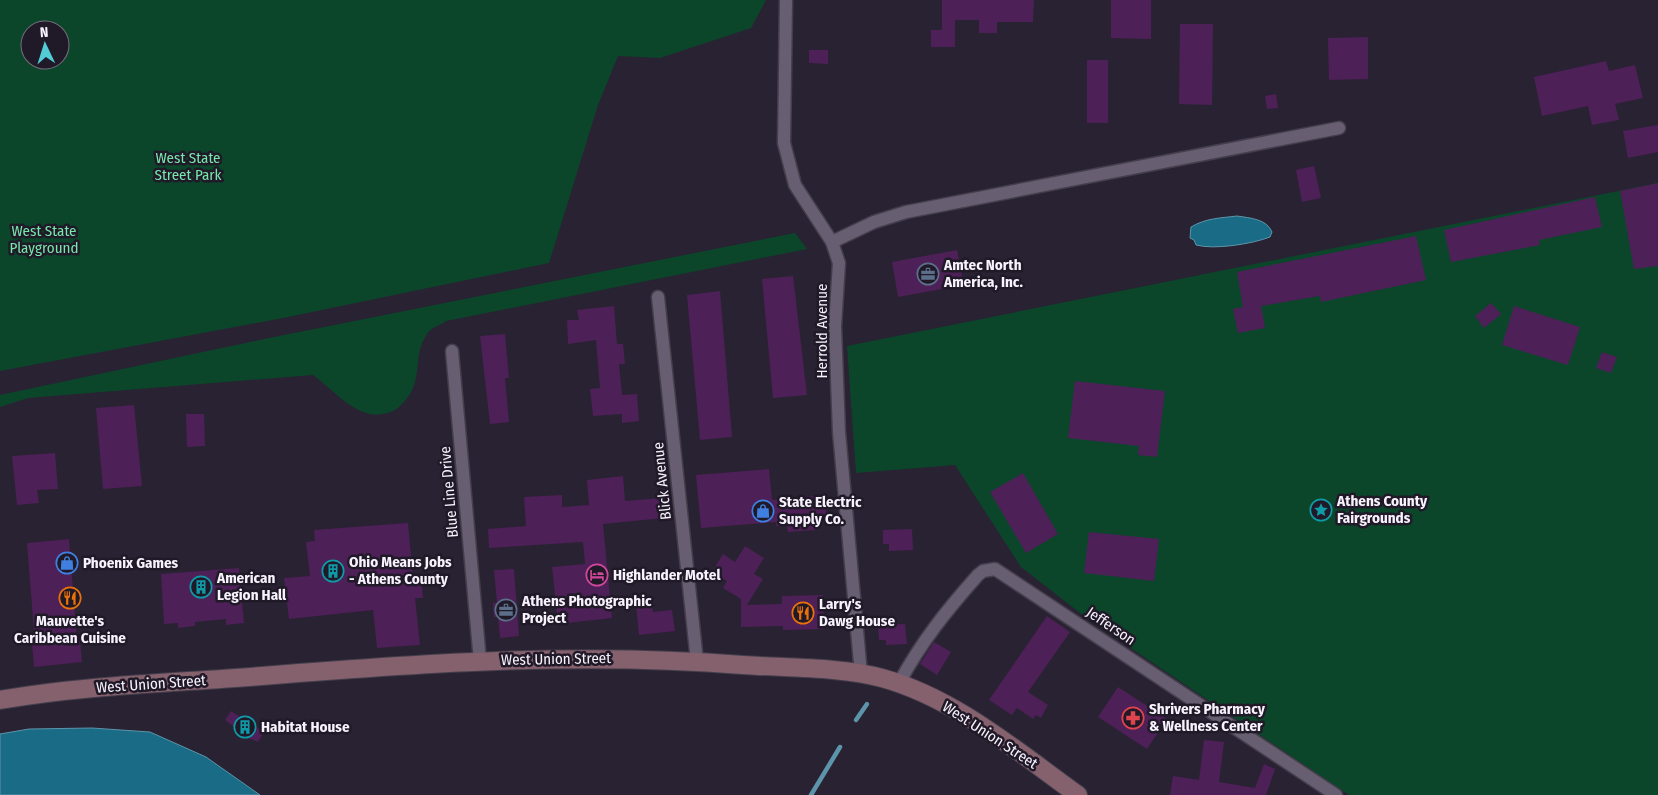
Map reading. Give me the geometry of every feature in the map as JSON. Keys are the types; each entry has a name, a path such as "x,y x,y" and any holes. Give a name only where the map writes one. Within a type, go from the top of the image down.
{"main road":[{"name":"West Union Street","path":"0,700 106,687 480,661 585,658 697,661 861,674 899,683 963,714 1078,795"}],"street":[{"name":"Herrold Avenue","path":"786,0 784,143 787,163 802,198 832,242 839,264 835,326 839,432 861,674"},
{"path":"832,242 874,222 906,212 1339,128"},
{"name":"Blick Avenue","path":"658,297 697,661"},
{"name":"Blue Line Drive","path":"452,351 480,661"},
{"name":"Jefferson","path":"899,683 926,636 938,620 978,575 983,571 995,569 1336,795"}],"green space":[{"name":"West State Street Park","path":"0,0 766,0 751,28 660,58 618,56 598,105 549,263 288,317 0,371"},
{"name":"Athens County Fairgrounds","path":"1658,183 1658,795 1349,795 1089,620 1021,567 955,465 856,473 847,346"},
{"path":"795,233 807,249 446,321 428,332 422,343 419,352 416,380 408,398 393,411 377,415 354,407 313,375 28,398 0,407 0,395 269,338"}],"water":[{"path":"1237,216 1258,220 1266,224 1272,232 1270,237 1223,247 1196,245 1194,240 1190,238 1191,227 1197,224 1214,219"},
{"path":"92,728 150,732 206,757 260,795 0,795 0,734 29,729"}],"building":[{"path":"942,0 1034,0 1033,22 997,22 997,33 979,33 979,20 955,20 955,47 931,47 931,30 942,30"},
{"path":"1111,0 1151,0 1151,39 1111,38"},
{"path":"1180,24 1213,24 1212,105 1179,104"},
{"path":"1368,37 1368,79 1329,80 1328,38"},
{"path":"809,50 828,50 828,64 809,63"},
{"path":"1087,60 1108,60 1108,123 1087,123"},
{"path":"1606,61 1609,71 1635,65 1643,98 1615,104 1619,120 1592,125 1588,106 1542,116 1534,77"},
{"path":"1276,94 1278,108 1267,109 1265,96"},
{"path":"1658,125 1658,152 1628,158 1623,131"},
{"path":"1314,166 1321,198 1302,202 1296,170"},
{"path":"1658,183 1658,266 1634,269 1620,191"},
{"path":"1595,197 1602,227 1539,240 1540,245 1451,262 1444,230"},
{"path":"1416,236 1426,280 1321,302 1320,296 1261,306 1265,328 1238,333 1233,309 1243,307 1237,272"},
{"name":"Amtec North America, Inc.","path":"957,250 964,285 898,297 892,262"},
{"path":"793,276 807,395 773,398 762,279"},
{"path":"720,291 732,437 700,440 687,295"},
{"path":"1491,303 1501,314 1484,328 1475,316"},
{"path":"614,306 617,344 623,344 625,364 619,364 622,395 637,394 639,421 622,423 622,414 593,416 590,389 600,388 596,340 568,344 567,320 579,320 577,310"},
{"path":"1514,306 1580,327 1568,365 1502,345"},
{"path":"505,334 509,378 505,378 509,422 490,424 480,336"},
{"path":"1602,352 1617,357 1611,373 1596,368"},
{"path":"1075,381 1165,391 1157,457 1138,455 1139,446 1068,438"},
{"path":"134,405 142,486 103,489 96,408"},
{"path":"186,414 204,414 205,446 187,447"},
{"path":"55,453 58,489 37,490 39,503 17,505 12,456"},
{"name":"State Electric Supply Co.","path":"769,469 772,500 824,495 827,522 815,523 816,530 788,532 787,525 776,526 776,522 701,528 696,475"},
{"path":"1023,473 1058,534 1026,553 990,492"},
{"path":"623,476 625,501 662,498 664,518 603,524 612,618 558,624 552,567 585,564 583,542 489,548 488,529 526,526 524,497 562,495 562,507 589,505 587,480"},
{"path":"408,523 413,577 421,577 423,598 415,598 420,645 377,648 373,610 289,619 284,578 310,576 306,542 315,541 314,530"},
{"path":"912,529 913,550 889,551 889,544 883,544 883,530"},
{"path":"1089,532 1159,539 1154,581 1084,573"},
{"path":"69,539 77,641 80,641 82,662 34,667 32,644 35,644 27,543"},
{"path":"745,546 764,558 754,574 763,579 747,605 782,604 782,596 823,595 824,629 783,630 783,626 741,627 741,599 723,588 727,581 712,572 723,554 735,562"},
{"name":"American Legion Hall","path":"239,568 244,623 226,625 226,619 195,622 195,626 178,628 178,623 164,624 161,574"},
{"name":"Athens Photographic Project","path":"514,569 519,636 500,638 498,617 494,617 493,603 497,603 494,570"},
{"name":"Highlander Motel","path":"652,604 653,612 672,610 675,631 639,635 636,605"},
{"path":"1047,616 1070,632 1028,692 1048,705 1041,718 1036,715 1033,719 1017,708 1012,715 989,700"},
{"path":"905,624 907,644 886,645 886,640 879,640 878,625"},
{"path":"934,642 951,652 937,675 920,664"},
{"name":"Shrivers Pharmacy & Wellness Center","path":"1118,687 1167,719 1147,749 1098,717"},
{"name":"Habitat House","path":"231,711 264,732 258,742 235,732 237,729 225,720"},
{"path":"1204,740 1224,742 1219,782 1255,788 1264,764 1275,769 1266,795 1170,795 1173,776 1199,780"}],"waterway":[{"path":"856,720 867,704"},
{"path":"811,795 840,747"}],"place":[{"name":"Amtec North America, Inc.","path":"928,274"},
{"name":"Athens County Fairgrounds","path":"1321,510"},
{"name":"State Electric Supply Co.","path":"763,511"},
{"name":"Phoenix Games","path":"67,563"},
{"name":"Ohio Means Jobs - Athens County","path":"333,571"},
{"name":"Highlander Motel","path":"597,575"},
{"name":"American Legion Hall","path":"201,587"},
{"name":"Mauvette's Caribbean Cuisine","path":"70,598"},
{"name":"Athens Photographic Project","path":"506,610"},
{"name":"Larry's Dawg House","path":"803,613"},
{"name":"Shrivers Pharmacy & Wellness Center","path":"1133,718"},
{"name":"Habitat House","path":"245,727"}],"park label":[{"name":"West State Playground","path":"44,240"}]}
